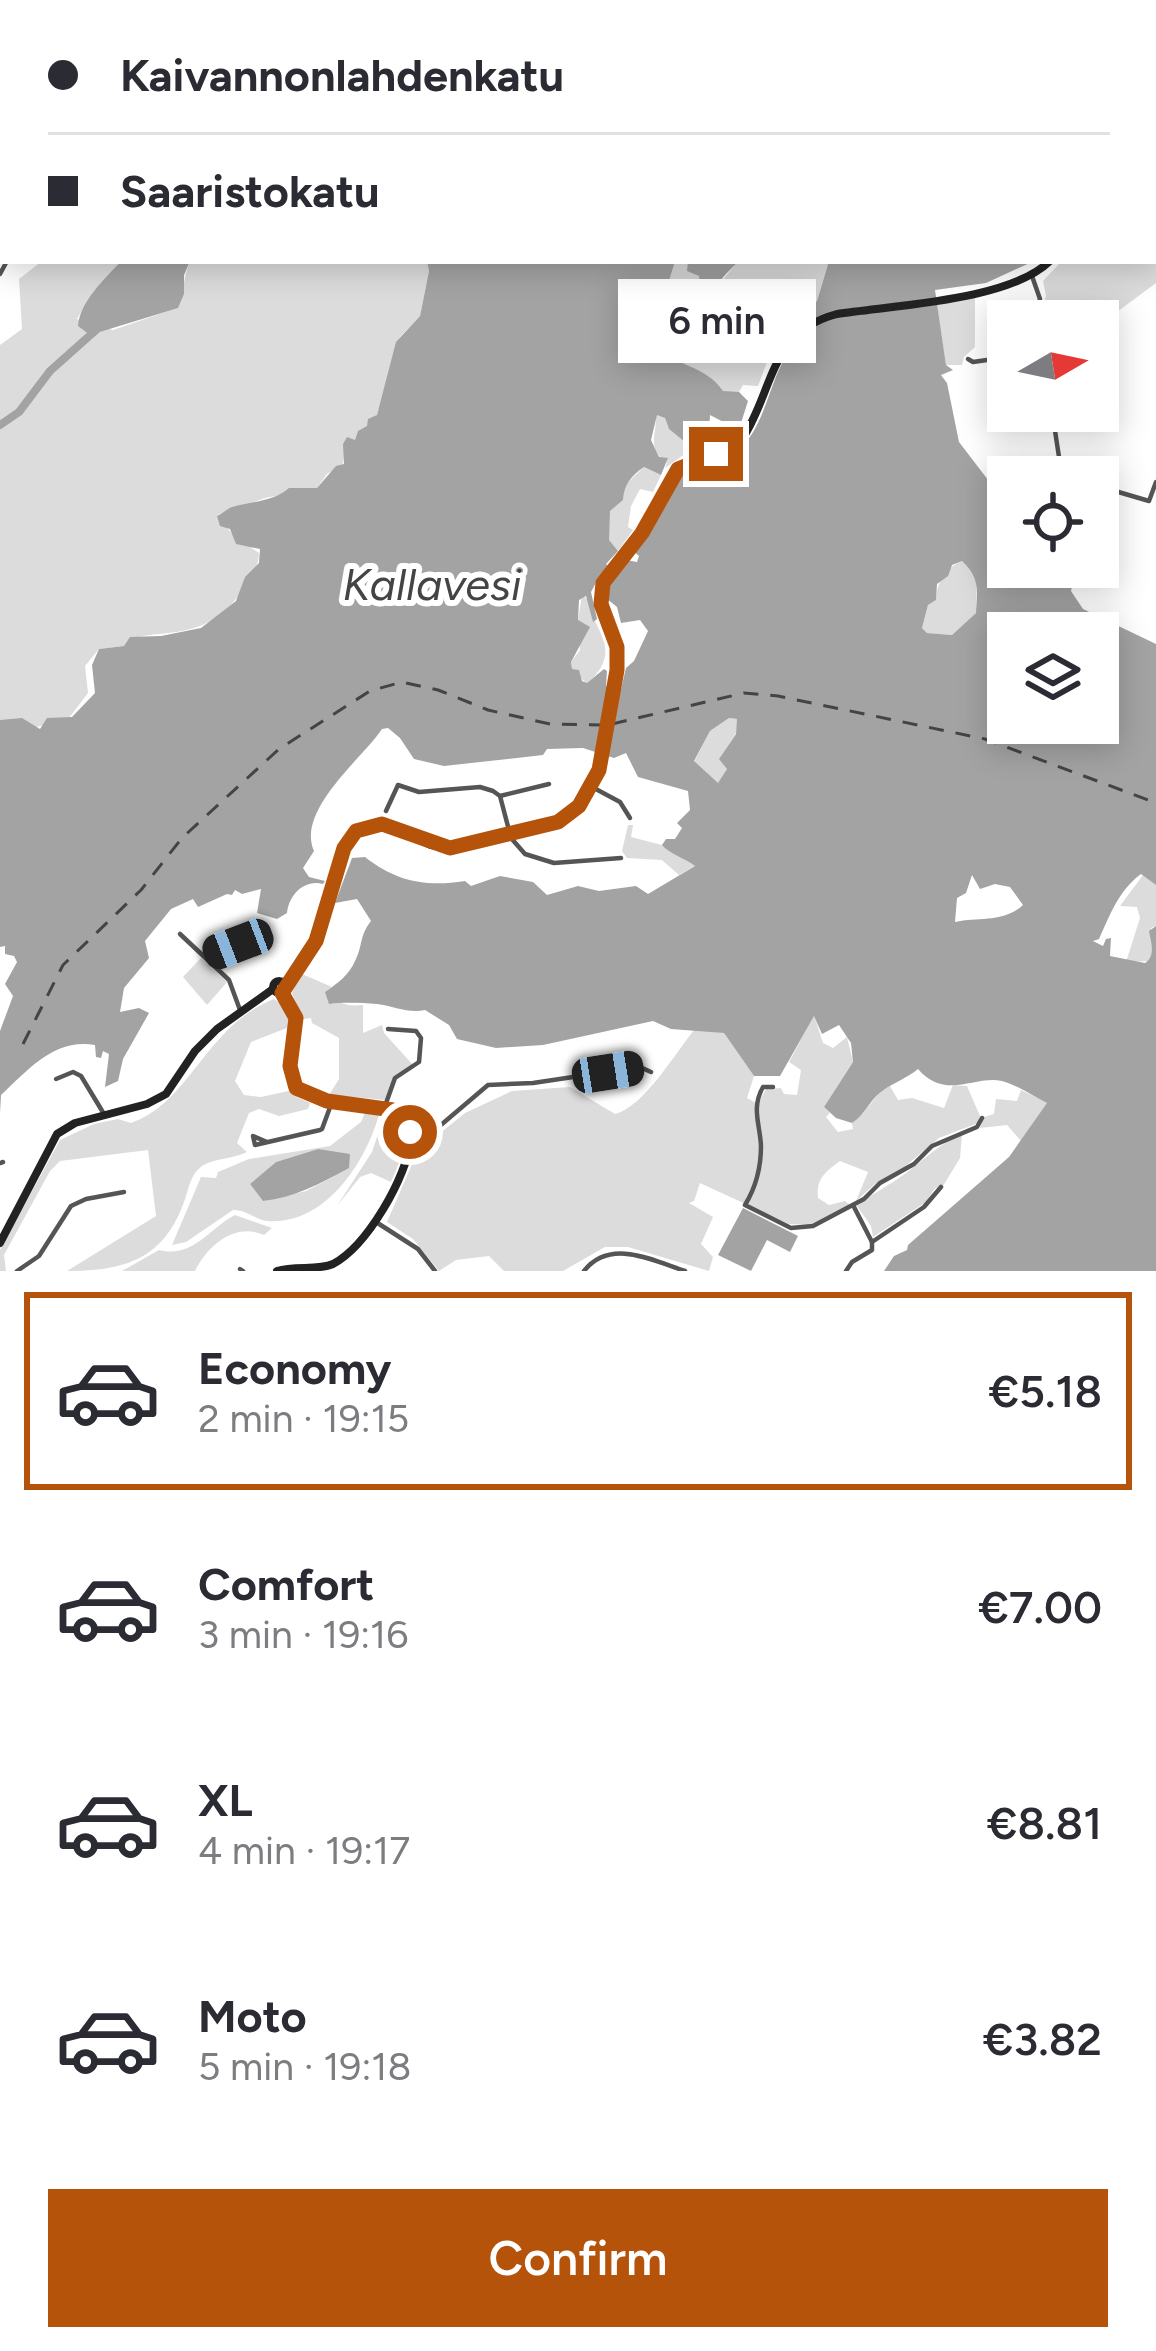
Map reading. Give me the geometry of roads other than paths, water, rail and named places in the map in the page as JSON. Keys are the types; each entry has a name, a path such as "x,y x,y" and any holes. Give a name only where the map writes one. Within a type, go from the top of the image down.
{"main road":[{"path":"1,1240 57,1134 75,1123 166,1094 195,1051 240,1010 280,989 316,941 344,848 356,831 382,824 450,848 568,817 599,770 617,670 617,647 601,604 603,583 642,533 678,469 733,448 746,435 773,370 794,336 826,317 1005,288 1046,264"},
{"path":"277,1271 331,1266 376,1222 407,1157 411,1137 405,1120 385,1107 332,1102 306,1095 292,1082 296,1018 280,989"}],"street":[{"path":"1032,276 1040,300"},
{"path":"968,359 987,360"},
{"path":"1119,492 1149,501 1156,482"},
{"path":"386,812 398,785 419,793 480,787 500,796 549,784"},
{"path":"592,787 620,802 630,818"},
{"path":"500,796 510,834 524,854 554,863 621,858"},
{"path":"180,934 229,980 240,1010"},
{"path":"207,959 238,944"},
{"path":"385,1107 395,1078 418,1062 421,1046 416,1031 388,1029"},
{"path":"411,1137 435,1130 488,1085 640,1067 651,1072"},
{"path":"56,1079 78,1073 104,1114"},
{"path":"773,1087 764,1087 757,1098 760,1162 745,1204 796,1229 813,1226 853,1205 935,1144 980,1122"},
{"path":"267,1142 320,1130 326,1126 332,1102"},
{"path":"872,1242 924,1207 941,1187"},
{"path":"17,1271 39,1256 71,1206 86,1198 124,1192"},
{"path":"846,1271 872,1250 853,1205"},
{"path":"376,1222 418,1249 435,1271"},
{"path":"584,1271 600,1257 617,1253 685,1271"}],"water":[{"path":"118,264 189,264 178,308 90,335 78,326 94,291"},
{"name":"Kallavesi","path":"428,264 674,264 667,287 684,301 700,285 699,276 687,271 688,264 736,264 714,289 707,319 698,318 687,326 681,320 671,322 675,341 656,345 708,376 723,391 739,392 748,401 741,423 733,427 710,415 709,431 717,438 710,448 715,461 733,454 757,426 779,370 800,339 793,329 780,331 817,301 828,264 1027,264 986,283 935,290 946,365 953,370 941,375 947,383 959,442 987,479 987,588 1072,588 1089,612 987,612 987,744 1119,744 1119,626 1156,644 1156,885 1141,874 1133,880 1099,939 1093,941 1103,946 1111,938 1110,956 1145,963 1152,953 1149,931 1156,926 1156,1271 884,1271 894,1256 907,1250 1009,1157 1047,1103 1002,1081 939,1084 918,1069 881,1092 852,1123 836,1118 824,1107 853,1062 851,1043 839,1025 822,1034 814,1016 780,1076 754,1076 724,1033 671,1029 653,1021 543,1045 496,1048 457,1039 449,1025 425,1010 329,1004 325,992 350,970 371,921 357,899 335,903 352,858 365,857 412,881 465,881 471,886 500,876 533,882 547,895 578,886 599,891 636,886 648,894 695,866 662,845 666,839 675,839 682,828 677,823 690,810 688,791 638,777 626,753 614,758 583,748 547,749 543,755 444,766 414,759 400,738 382,729 334,786 314,819 314,851 303,868 323,884 299,890 287,913 277,919 257,913 261,889 242,894 235,890 198,907 193,899 171,909 145,941 149,958 124,988 120,1012 139,1008 149,1013 123,1059 118,1081 105,1087 109,1054 103,1051 101,1058 96,1057 95,1045 67,1046 32,1066 1,1095 0,1113 0,1031 13,996 5,984 17,962 5,954 5,946 0,947 0,720 22,718 40,729 47,718 72,717 95,693 92,665 99,649 124,646 130,637 201,628 236,601 245,577 259,563 260,549 236,544 217,516 289,488 317,488 336,466 344,464 347,437 355,440 368,419 377,415 396,342 420,316","holes":["657,415 665,418 669,429 686,443 686,453 697,453 699,464 670,492 634,552 639,556 637,562 626,560 614,571 606,564 618,551 609,540 610,511 644,467 661,475 668,458 659,457 651,440","962,561 976,584 976,613 952,635 927,633 922,628 928,605 936,600 937,584 948,576 952,565","599,577 608,582 606,598 617,607 621,623 640,620 648,631 626,668 621,689 606,686 604,669 587,683 579,670 572,669 571,662 590,627 578,620 579,600 586,596 593,622 597,619 591,592","729,718 737,719 736,734 719,759 727,769 718,783 694,761 710,731","972,875 980,889 995,884 1010,887 1023,905 999,917 955,922 957,898 966,893"]},
{"path":"318,1149 350,1154 349,1168 307,1189 263,1201 250,1184 276,1162"},
{"path":"743,1208 798,1236 790,1252 767,1240 751,1271 718,1255"}],"waterway":[{"path":"0,425 19,412 50,371 96,330"}]}
